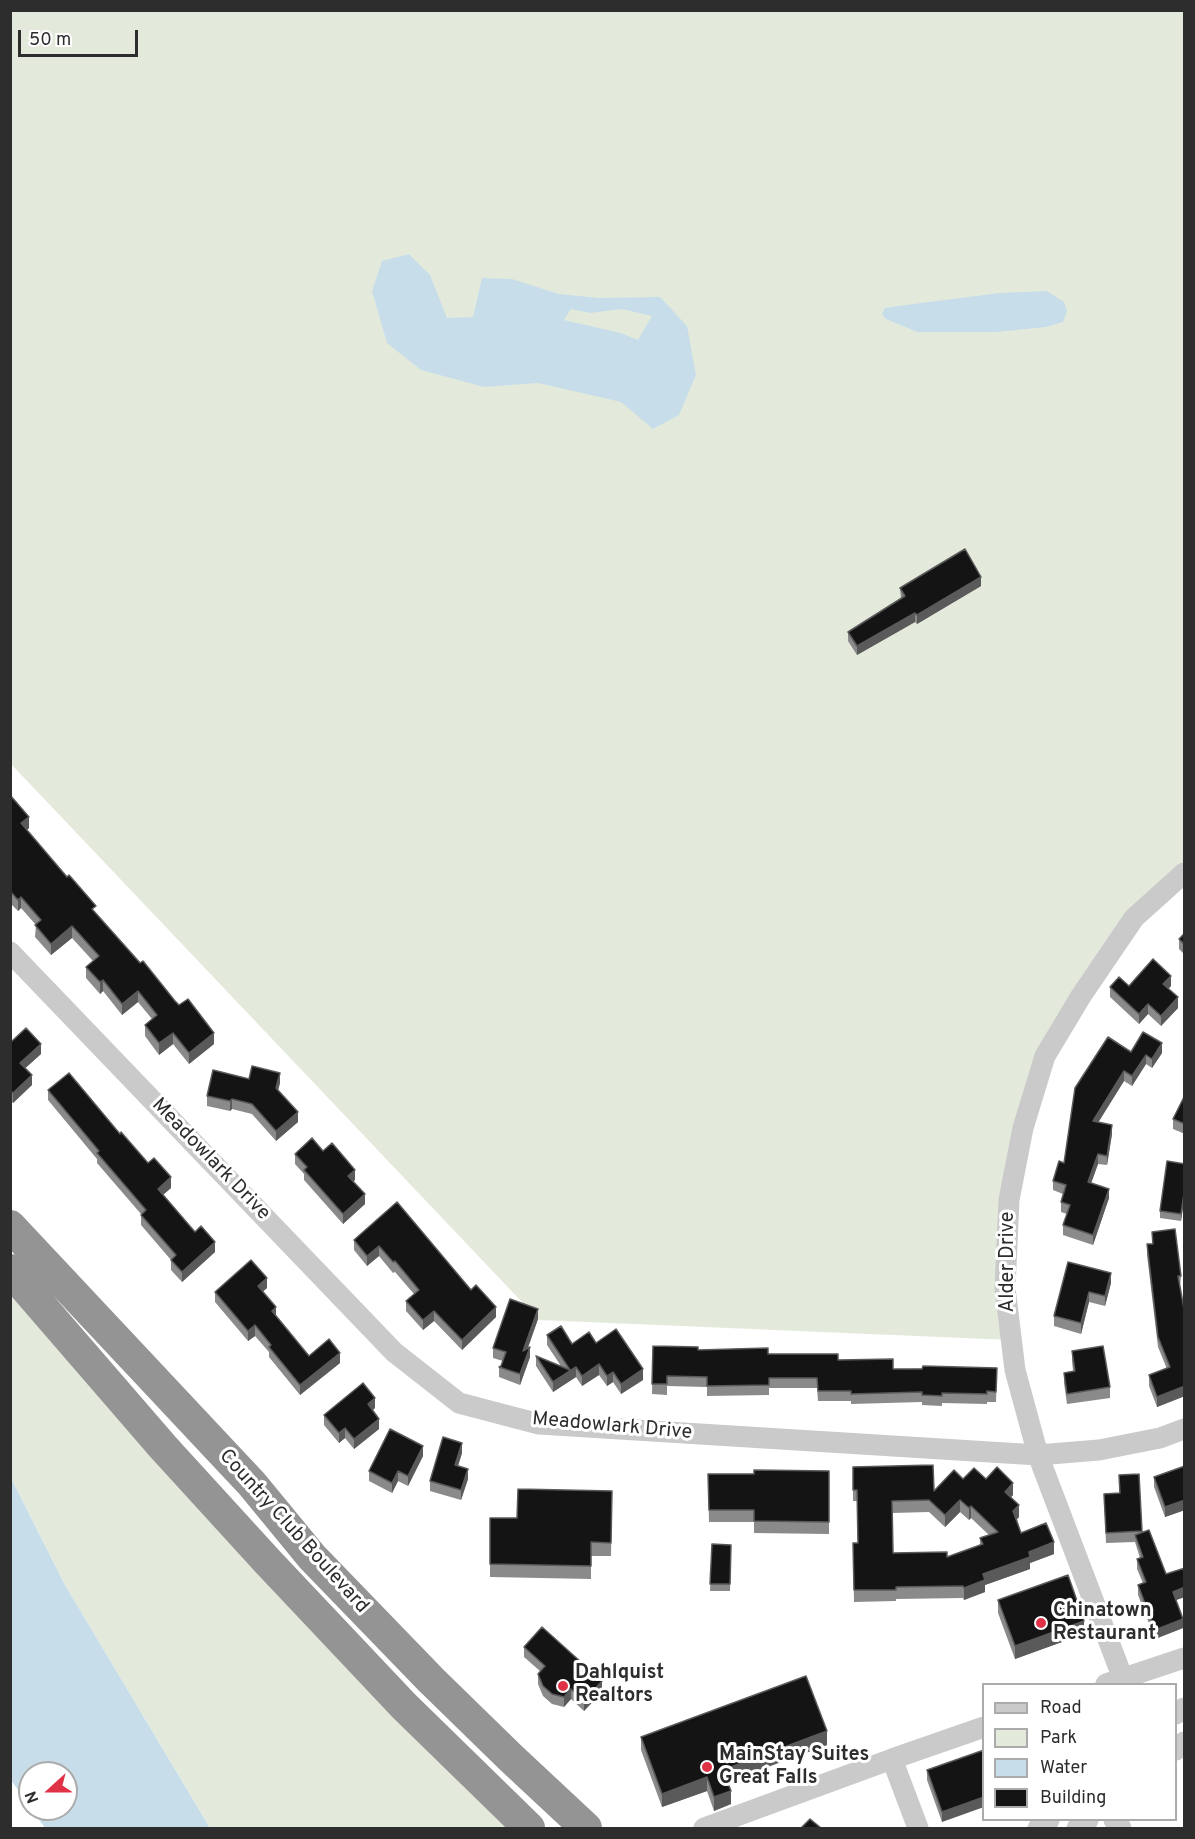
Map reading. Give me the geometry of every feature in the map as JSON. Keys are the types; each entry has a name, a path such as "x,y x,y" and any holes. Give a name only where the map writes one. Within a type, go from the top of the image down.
{"highway":[{"name":"Country Club Boulevard","path":"10,1226 252,1484 312,1557 431,1680 586,1828"},
{"name":"Country Club Boulevard","path":"10,1270 163,1447 268,1562 404,1706 529,1828"}],"street":[{"name":"Alder Drive","path":"1118,1683 1038,1455 1015,1370 1005,1288 1009,1200 1023,1128 1045,1056 1081,996 1134,918 1185,873"},
{"name":"Meadowlark Drive","path":"10,952 394,1352 459,1403 539,1424 1038,1455 1099,1450 1160,1438 1185,1429"},
{"path":"1118,1683 1185,1658"},
{"path":"704,1828 982,1729"},
{"path":"892,1760 918,1828"}],"green space":[{"path":"11,11 1184,11 1184,873 1134,918 1045,1056 1023,1128 1011,1340 539,1320 11,764"},
{"path":"10,1283 507,1828 210,1828 65,1585 11,1478"}],"water":[{"path":"409,254 430,275 447,318 473,317 482,278 512,279 559,294 599,298 660,297 687,326 696,375 679,415 653,429 621,402 538,383 484,387 421,370 387,343 372,291 382,261","holes":["571,309 590,313 622,309 652,316 638,340 621,333 564,320"]},
{"path":"1047,291 1064,302 1067,311 1063,322 1046,327 997,332 917,332 886,319 882,314 885,308 898,306 999,293"},
{"path":"11,1478 65,1585 210,1828 45,1828 40,1821 78,1821 78,1761 18,1761 18,1790 11,1780"}],"building":[{"path":"965,549 981,577 917,615 915,613 857,646 848,632 905,596 900,588"},
{"path":"10,795 29,817 21,823 67,877 69,875 96,906 92,909 140,963 143,961 175,1001 179,1005 188,999 214,1033 189,1053 173,1033 159,1043 145,1025 157,1015 138,991 122,1004 103,980 100,982 86,967 99,956 72,926 51,944 35,925 41,920 21,897 18,900 10,891"},
{"path":"1185,933 1185,945 1179,939"},
{"path":"1153,959 1171,976 1163,984 1178,997 1161,1016 1148,1004 1139,1014 1110,987 1119,977 1129,986"},
{"path":"26,1028 41,1044 20,1063 32,1075 13,1093 10,1090 10,1041"},
{"path":"1143,1032 1162,1043 1152,1059 1146,1055 1132,1076 1124,1071 1093,1121 1112,1125 1107,1156 1098,1154 1088,1182 1109,1189 1093,1235 1063,1225 1070,1205 1061,1202 1066,1185 1053,1181 1059,1161 1064,1163 1075,1088 1108,1037 1131,1052"},
{"path":"252,1066 280,1073 276,1088 298,1112 276,1131 252,1104 207,1096 213,1070 249,1079"},
{"path":"69,1073 120,1134 121,1132 148,1163 154,1158 171,1177 158,1189 195,1232 201,1226 215,1242 182,1272 171,1260 176,1255 141,1215 146,1210 97,1153 99,1151 48,1090"},
{"path":"1185,1095 1185,1124 1173,1119"},
{"path":"312,1138 323,1151 332,1143 355,1170 348,1176 365,1194 343,1214 304,1170 307,1167 295,1154"},
{"path":"1167,1161 1185,1164 1181,1214 1160,1211"},
{"path":"397,1202 471,1290 476,1285 496,1307 462,1340 434,1311 423,1320 406,1301 419,1290 379,1246 367,1256 354,1240"},
{"path":"1175,1229 1181,1276 1178,1276 1185,1314 1185,1386 1157,1397 1149,1375 1170,1367 1158,1337 1147,1244 1153,1244 1152,1232"},
{"path":"251,1260 267,1278 258,1286 276,1307 272,1311 309,1356 329,1339 340,1353 300,1385 269,1347 271,1345 255,1325 248,1331 215,1292"},
{"path":"1068,1262 1111,1273 1105,1296 1089,1292 1081,1323 1054,1316"},
{"path":"510,1299 538,1309 523,1351 530,1347 520,1374 499,1367 506,1352 493,1348"},
{"path":"561,1326 572,1344 589,1332 596,1343 616,1329 643,1369 621,1384 613,1372 607,1376 599,1364 582,1376 576,1367 553,1382 536,1356 570,1370 547,1335"},
{"path":"653,1346 698,1347 698,1350 768,1348 768,1354 838,1354 838,1360 893,1359 893,1369 922,1369 923,1366 997,1368 996,1392 987,1391 987,1394 942,1393 942,1396 922,1395 922,1392 851,1394 851,1391 818,1391 817,1378 769,1378 769,1385 707,1386 707,1377 667,1376 667,1384 652,1384"},
{"path":"1103,1346 1110,1387 1067,1394 1064,1373 1075,1371 1072,1351"},
{"path":"363,1383 375,1398 368,1404 379,1419 354,1439 345,1428 339,1433 324,1415"},
{"path":"390,1429 423,1446 408,1476 398,1471 392,1483 369,1471"},
{"path":"443,1437 462,1443 455,1465 468,1469 461,1490 430,1481"},
{"path":"933,1465 934,1491 954,1470 963,1479 974,1468 986,1479 997,1467 1013,1483 1005,1492 1019,1505 1013,1511 1021,1533 1046,1523 1054,1542 1029,1552 1030,1557 983,1574 985,1580 964,1588 963,1586 896,1587 896,1590 854,1590 853,1543 858,1543 857,1490 853,1490 853,1467","holes":["929,1500 945,1515 960,1500 969,1508 971,1506 998,1532 980,1538 983,1544 947,1557 947,1552 893,1553 892,1501"]},
{"path":"1185,1466 1185,1500 1165,1507 1154,1477"},
{"path":"754,1470 829,1471 829,1522 754,1521 754,1510 709,1510 708,1474 754,1474"},
{"path":"1139,1474 1142,1531 1106,1533 1104,1494 1120,1493 1119,1475"},
{"path":"518,1489 612,1491 611,1543 591,1542 591,1566 490,1564 490,1518 517,1518"},
{"path":"1149,1530 1166,1574 1185,1568 1185,1587 1173,1592 1183,1619 1155,1630 1138,1585 1146,1582 1137,1559 1143,1557 1135,1535"},
{"path":"712,1544 731,1545 730,1584 710,1584"},
{"path":"1068,1575 1084,1621 1015,1646 998,1600"},
{"path":"542,1627 602,1681 584,1701 571,1689 564,1697 552,1694 543,1686 538,1674 545,1666 524,1647"},
{"name":"MainStay Suites Great Falls","path":"806,1676 827,1731 723,1770 731,1791 714,1797 707,1777 662,1794 641,1737"},
{"path":"982,1751 982,1798 942,1812 927,1770"},
{"path":"810,1819 821,1828 801,1828"}],"place":[{"name":"Chinatown Restaurant","path":"1041,1623"},
{"name":"Dahlquist Realtors","path":"563,1686"},
{"name":"MainStay Suites Great Falls","path":"707,1767"}]}
